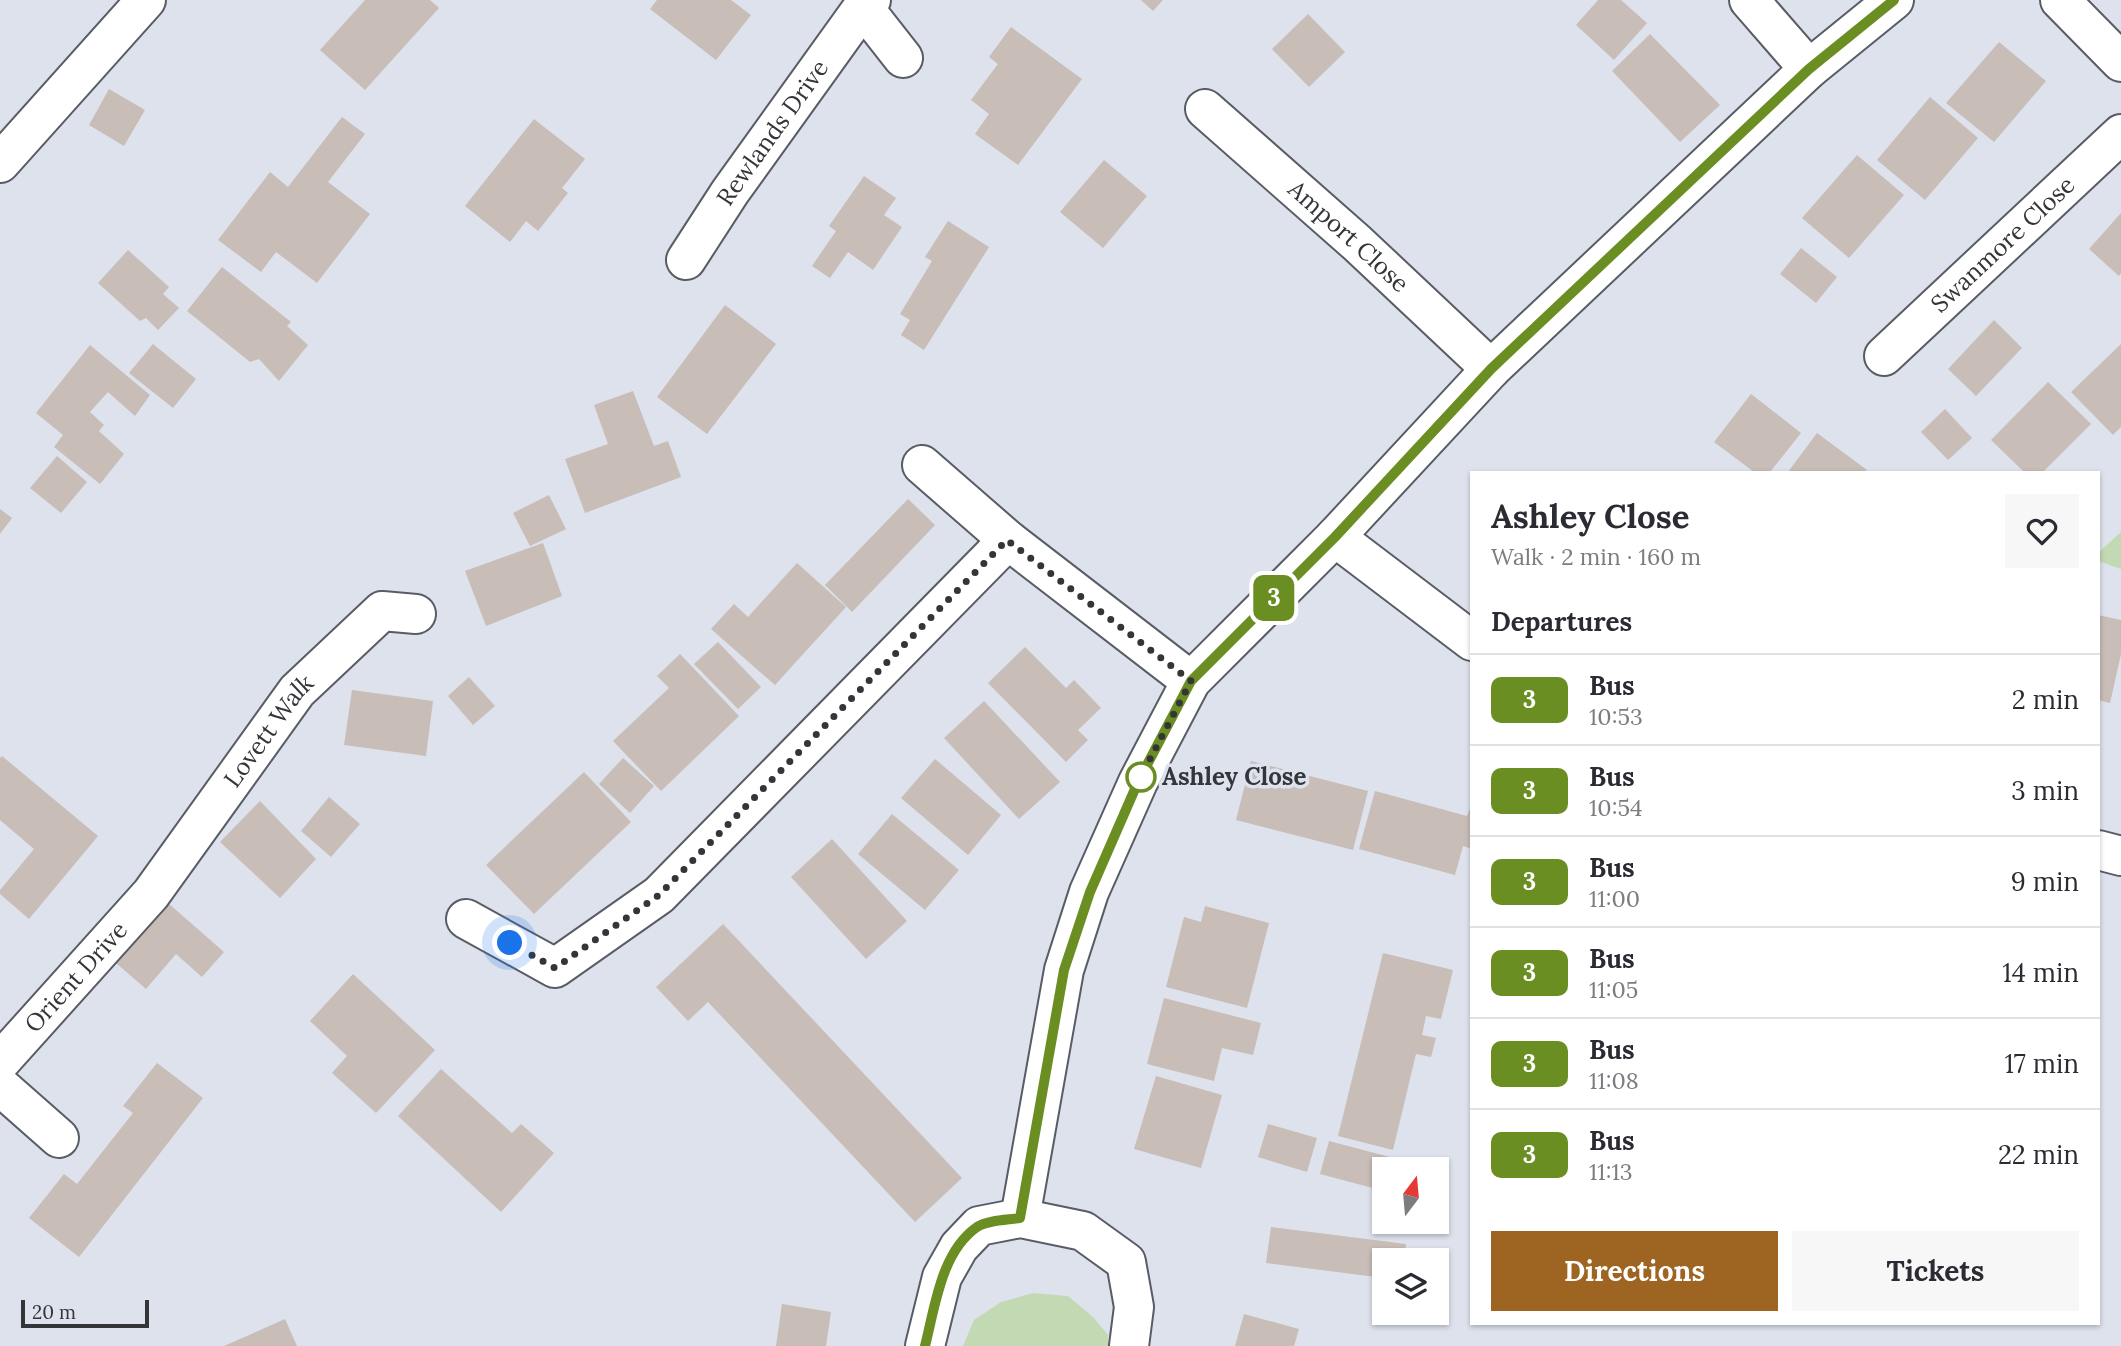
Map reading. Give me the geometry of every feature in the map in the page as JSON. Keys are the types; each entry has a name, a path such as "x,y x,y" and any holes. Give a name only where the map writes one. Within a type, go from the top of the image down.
{"street":[{"path":"0,163 146,0"},
{"path":"1749,0 1809,69"},
{"path":"1020,1218 1064,970 1090,892 1138,782 1191,681 1335,537 1491,369 1809,69 1894,0"},
{"path":"2060,0 2121,62"},
{"name":"Rewlands Drive","path":"686,260 730,192 867,4 903,58"},
{"name":"Amport Close","path":"1205,109 1357,243 1491,369"},
{"name":"Swanmore Close","path":"1884,356 2121,134"},
{"path":"922,465 1007,540 1191,681"},
{"path":"1335,537 1470,639"},
{"path":"466,919 555,968 659,895 1007,540"},
{"name":"Lovett Walk","path":"151,894 297,691 382,611 416,614"},
{"path":"2100,851 2121,856"},
{"name":"Orient Drive","path":"0,1062 151,894"},
{"path":"0,1086 59,1139"},
{"path":"925,1346 942,1276 959,1247 979,1226 1020,1218 1083,1231 1126,1262 1133,1307 1129,1346"}],"green space":[{"path":"2121,532 2121,569 2100,562 2100,551"},
{"path":"1033,1293 1068,1296 1093,1317 1108,1335 1108,1346 963,1346 974,1320 1001,1302"}],"building":[{"path":"365,0 430,0 439,8 365,90 320,50"},
{"path":"657,0 731,0 751,15 716,60 650,9"},
{"path":"1141,0 1163,0 1153,11"},
{"path":"1598,0 1621,0 1647,23 1614,60 1576,25"},
{"path":"1308,14 1345,52 1309,87 1272,49"},
{"path":"1011,27 1082,79 1018,165 975,134 989,114 971,100 998,64 989,57"},
{"path":"1650,34 1720,105 1680,142 1612,71"},
{"path":"1999,42 2046,81 1994,142 1946,103"},
{"path":"109,89 145,110 124,146 89,125"},
{"path":"1930,97 1978,138 1925,200 1877,160"},
{"path":"342,117 365,134 328,182 370,214 317,283 276,252 261,272 218,240 270,172 288,187"},
{"path":"534,119 585,159 562,188 568,193 538,231 526,221 510,242 465,206"},
{"path":"1857,155 1904,195 1849,258 1802,218"},
{"path":"1104,160 1147,196 1103,248 1060,212"},
{"path":"864,176 896,198 884,215 902,227 873,270 848,252 830,278 812,266 836,231 829,226"},
{"path":"2121,213 2121,273 2119,276 2089,249"},
{"path":"948,221 989,247 924,350 901,335 910,320 900,314 932,261 925,257"},
{"path":"1801,248 1837,277 1816,303 1780,274"},
{"path":"128,250 169,287 163,294 179,308 158,330 146,318 140,321 98,283"},
{"path":"222,267 291,322 287,326 308,345 279,381 259,359 250,362 187,311"},
{"path":"725,305 776,344 707,434 657,397"},
{"path":"1994,320 2022,348 1976,396 1948,369"},
{"path":"153,344 196,379 173,408 129,373"},
{"path":"2121,344 2121,427 2113,435 2071,392"},
{"path":"90,345 150,395 135,416 108,392 90,412 104,425 99,431 124,454 100,484 54,447 63,435 36,413"},
{"path":"2048,382 2091,424 2044,471 2023,471 1991,440"},
{"path":"633,391 654,446 668,441 681,477 585,513 565,459 608,444 594,405"},
{"path":"1751,394 1801,433 1771,471 1753,471 1714,442"},
{"path":"1945,409 1972,438 1948,460 1921,432"},
{"path":"1817,433 1867,470 1866,471 1789,471"},
{"path":"57,456 87,482 61,513 30,488"},
{"path":"549,495 566,529 530,546 513,513"},
{"path":"908,499 935,525 852,612 825,585"},
{"path":"0,509 12,518 0,534"},
{"path":"543,543 562,596 486,626 465,571"},
{"path":"797,563 846,607 775,685 711,629 734,604 748,617"},
{"path":"2100,615 2121,620 2121,654 2110,703 2100,700"},
{"path":"718,642 761,687 738,709 694,664"},
{"path":"1025,647 1066,688 1074,680 1101,708 1078,730 1088,740 1066,762 988,683"},
{"path":"680,654 739,716 661,791 613,741 669,688 657,676"},
{"path":"469,677 495,706 473,725 448,696"},
{"path":"352,690 433,701 426,756 344,745"},
{"path":"984,701 1060,782 1019,819 944,738"},
{"path":"2,756 98,836 29,919 0,894 0,890 34,849 0,820"},
{"path":"623,758 654,786 630,813 599,784"},
{"path":"935,759 1001,815 968,855 901,798"},
{"path":"1251,761 1368,791 1353,850 1236,820"},
{"path":"584,772 631,822 534,914 486,865"},
{"path":"1375,791 1467,816 1470,808 1470,848 1463,846 1455,875 1359,849"},
{"path":"329,797 360,824 331,857 301,831"},
{"path":"260,801 316,859 280,898 220,842"},
{"path":"892,814 959,870 925,910 858,854"},
{"path":"832,839 907,921 866,959 791,877"},
{"path":"168,903 224,952 202,977 176,954 146,989 116,963"},
{"path":"1205,906 1269,923 1247,1008 1166,987 1184,917 1201,922"},
{"path":"723,924 962,1178 915,1222 708,1002 688,1021 656,987"},
{"path":"1383,953 1453,970 1441,1019 1426,1016 1422,1035 1436,1038 1431,1057 1416,1054 1393,1150 1338,1136"},
{"path":"353,974 435,1050 376,1113 332,1073 347,1056 310,1021"},
{"path":"1164,998 1261,1023 1253,1055 1222,1048 1214,1081 1147,1064"},
{"path":"157,1063 203,1098 79,1257 29,1218 64,1174 77,1184 133,1113 123,1106"},
{"path":"441,1069 512,1133 521,1124 554,1153 501,1212 398,1116"},
{"path":"1156,1076 1222,1095 1201,1168 1134,1149"},
{"path":"1268,1124 1317,1138 1307,1172 1258,1157"},
{"path":"1329,1141 1390,1157 1372,1157 1372,1188 1320,1174"},
{"path":"1271,1227 1406,1244 1406,1248 1372,1248 1372,1276 1266,1263"},
{"path":"782,1304 831,1312 826,1346 776,1346"},
{"path":"1244,1314 1299,1329 1294,1346 1235,1346"},
{"path":"285,1319 297,1346 224,1346 240,1339"}],"bus line":[{"name":"3","path":"925,1346 942,1276 959,1247 979,1226 1020,1218 1064,970 1090,892 1138,782 1191,681 1335,537 1491,369 1809,69 1894,0"}],"place":[{"name":"Ashley Close","path":"1141,777"}],"route":[{"path":"510,943 555,968 659,895 1007,540 1191,681 1138,782 1141,777"}]}
